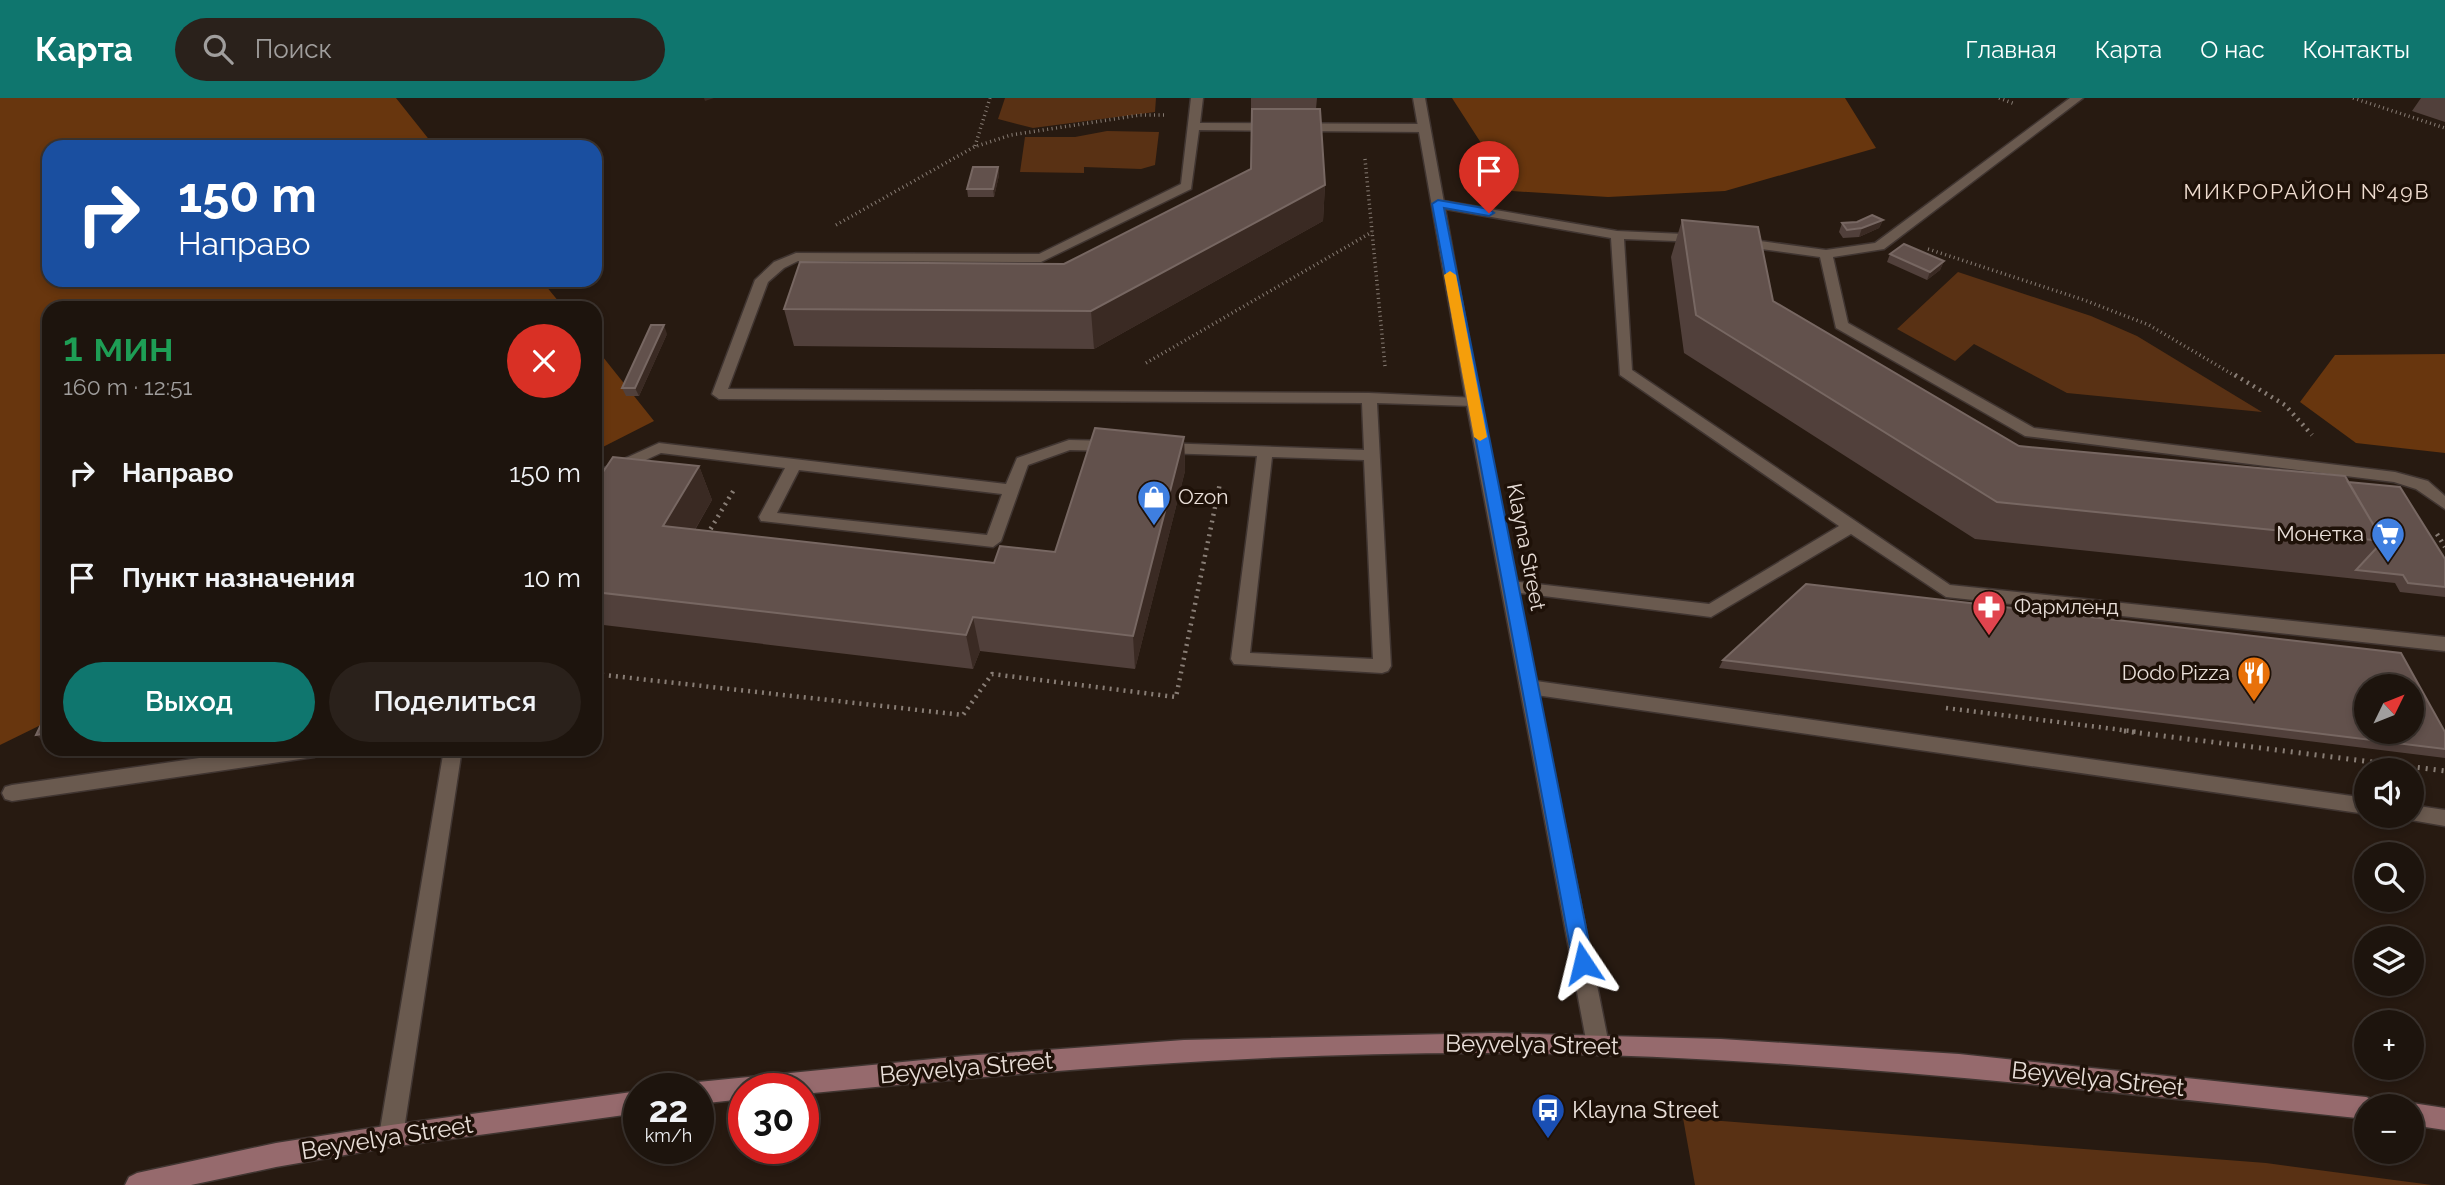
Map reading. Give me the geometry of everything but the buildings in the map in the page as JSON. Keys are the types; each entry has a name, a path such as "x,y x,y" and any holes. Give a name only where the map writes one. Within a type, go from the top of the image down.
{"main road":[{"name":"Beyvelya Street","path":"714,1091 964,1067 1184,1051 1374,1044 1598,1045 1959,1065 2354,1107"},
{"name":"Beyvelya Street","path":"137,1185 276,1155 623,1103"},
{"path":"2424,1116 2445,1119"}],"street":[{"path":"1198,98 1187,186 1041,258 796,257 762,279 719,394 1388,398 1473,401"},
{"name":"Klayna Street","path":"1419,98 1473,401 1598,1045"},
{"path":"1438,204 1616,235 1685,236 1826,254 1879,246 2077,98"},
{"path":"1196,120 1424,128"},
{"path":"1616,235 1625,372 1946,591 2445,644"},
{"path":"1826,254 1841,324 2030,433 2395,477 2422,485 2445,504"},
{"path":"1265,451 1240,659 1382,666 1369,398"},
{"path":"794,465 767,517 993,541 1022,462 1069,444 1373,455"},
{"path":"602,475 659,448 1011,490"},
{"path":"1511,587 1711,611 1850,527"},
{"path":"1529,687 2354,804"},
{"path":"12,793 266,756"},
{"path":"391,1136 452,756"},
{"path":"2424,815 2445,818"}],"path":[{"path":"974,147 990,98"},
{"path":"2353,98 2445,128"},
{"path":"796,257 820,234 974,147 1011,135 1140,115 1196,120"},
{"path":"1362,127 1388,398"},
{"path":"1089,396 1372,232"},
{"path":"1891,238 2084,300 2149,325 2285,405 2318,441"},
{"path":"602,675 963,715 992,674 1176,697 1221,478"},
{"path":"1937,706 2445,771"}],"shaded area":[{"path":"0,98 396,98 429,140 42,140 42,287 547,287 558,301 42,301 42,724 0,745"},
{"path":"1005,98 1156,98 1155,112 1033,128 998,119"},
{"path":"1452,98 1845,98 1876,148 1725,191 1608,197 1512,191"},
{"path":"1107,131 1159,132 1155,165 1141,169 1084,167 1084,173 1020,172 1025,137 1075,137"},
{"path":"1958,272 2091,316 2137,336 2262,412 2067,393 1974,344 1955,361 1897,329"},
{"path":"2445,354 2445,453 2356,443 2300,402 2335,355"},
{"path":"602,356 654,421 602,447"},
{"path":"1683,1118 2266,1163 2432,1185 1695,1185"}],"slow traffic":[{"path":"1450,275 1480,437"}],"place":[{"name":"Ozon","path":"1154,527"},
{"name":"Монетка","path":"2388,564"},
{"name":"Фармленд","path":"1989,637"},
{"name":"Dodo Pizza","path":"2254,703"},
{"name":"Klayna Street","path":"1548,1140"}],"district":[{"name":"МИКРОРАЙОН №49В","path":"2307,192"}],"route":[{"path":"1489,213 1438,204 1473,401 1583,963"}]}
